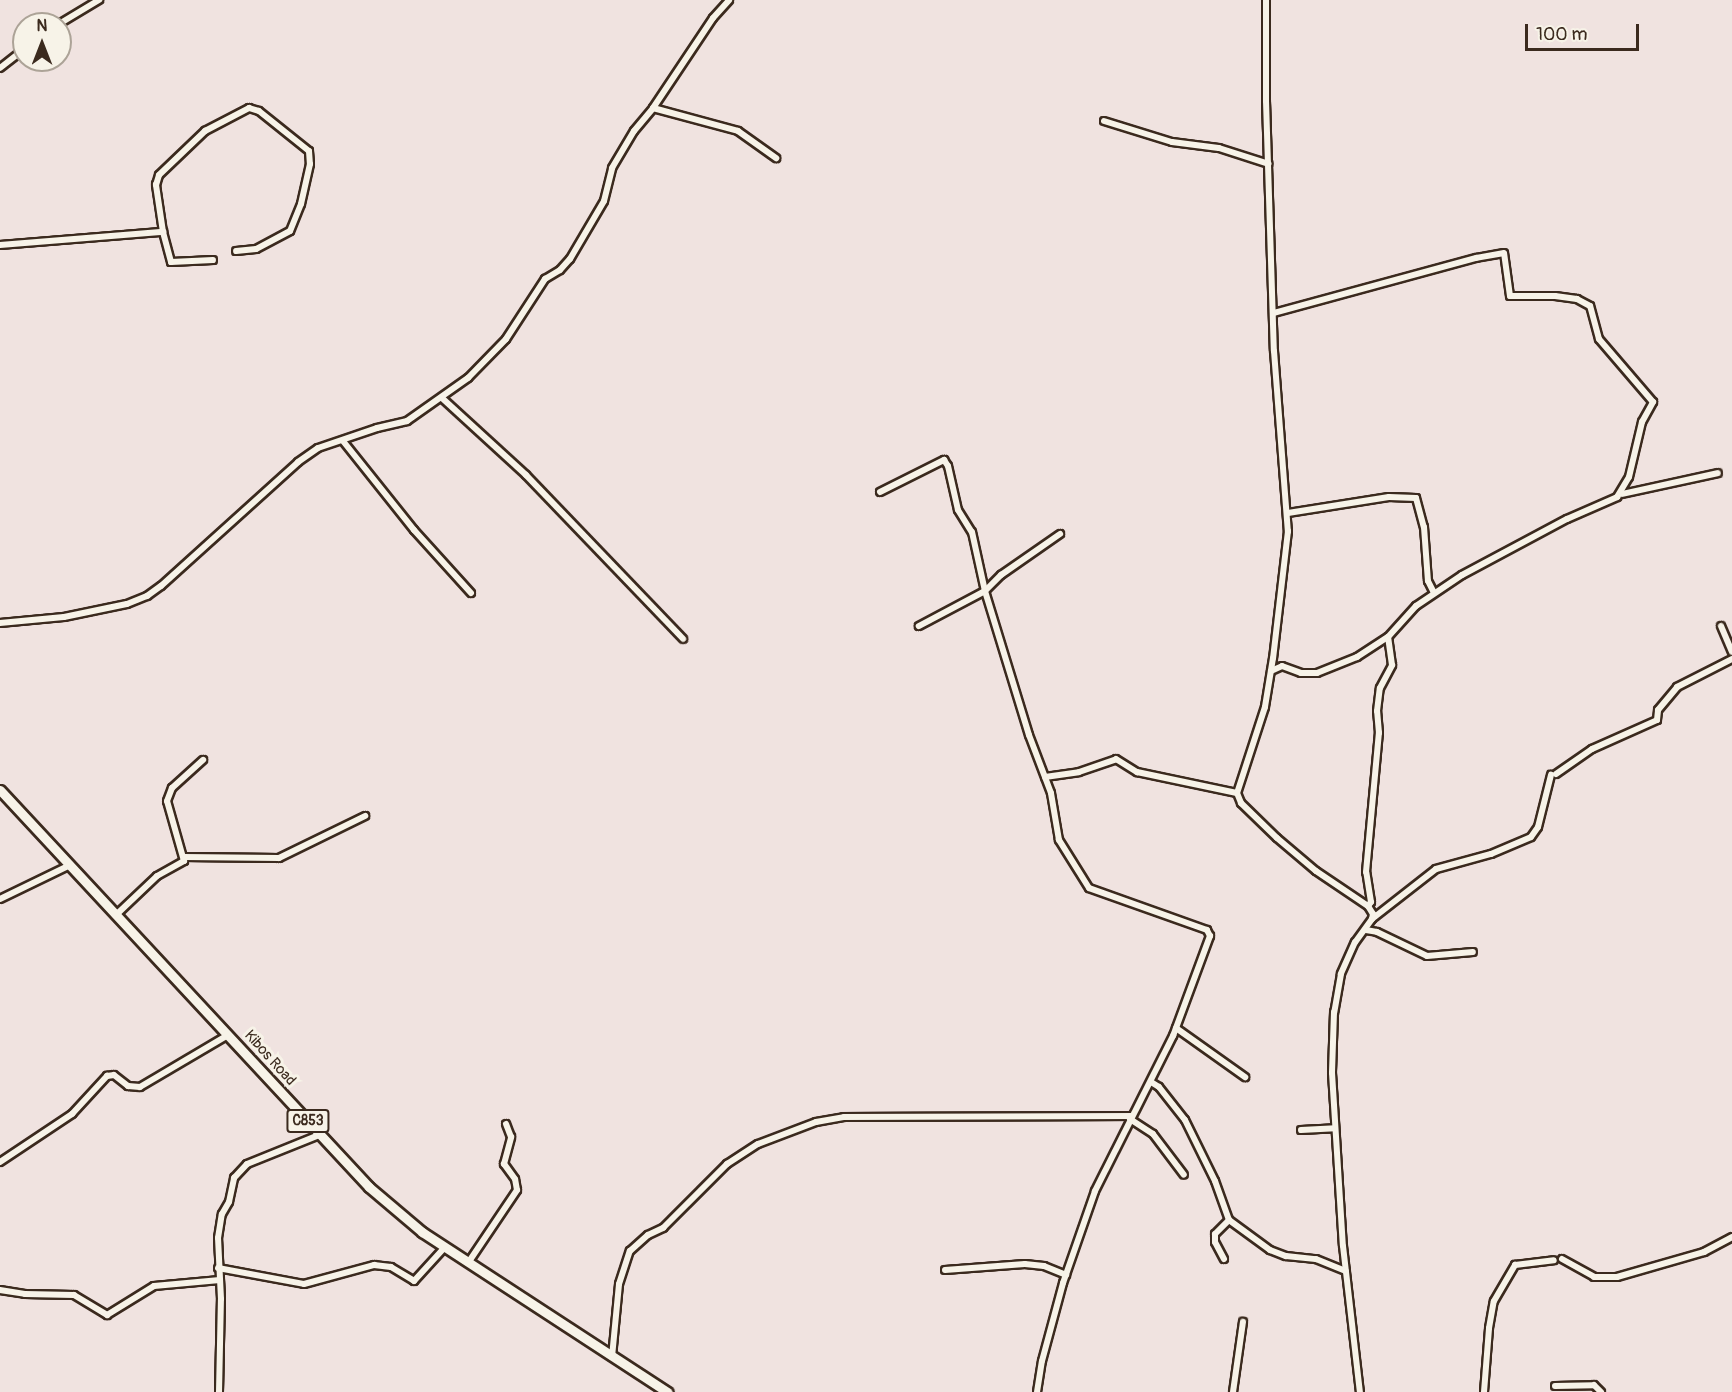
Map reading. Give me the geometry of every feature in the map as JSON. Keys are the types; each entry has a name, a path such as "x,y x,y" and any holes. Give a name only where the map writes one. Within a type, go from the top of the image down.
{"main road":[{"name":"Kibos Road","path":"0,790 369,1187 413,1225 468,1263 667,1392"}],"street":[{"path":"72,16 99,0"},
{"path":"0,623 64,617 127,604 147,596 161,586 298,462 318,448 377,428 407,422 480,368 506,339 545,279 565,266 604,201 618,158 634,130 653,108 713,18 729,0"},
{"path":"1266,0 1266,101 1273,313 1277,398 1288,513 1282,585 1265,707 1237,793 1241,803 1285,845 1316,871 1368,906 1372,919"},
{"path":"0,68 12,58"},
{"path":"213,260 171,262 163,232 156,185 159,176 205,131 249,108 259,111 309,151 310,164 301,204 290,231 256,249 237,251"},
{"path":"653,108 738,131 776,158"},
{"path":"1104,121 1172,142 1219,148 1269,164"},
{"path":"0,245 163,232"},
{"path":"1273,313 1476,258 1504,253 1510,296 1576,298 1590,306 1599,339 1653,402 1642,422 1629,477 1619,496"},
{"path":"442,398 526,475 683,639"},
{"path":"343,441 414,530 471,593"},
{"path":"880,492 944,460 948,466 958,510 972,532 985,591 1029,735 1051,793 1059,840 1089,888 1209,932 1176,1028 1095,1191 1066,1275 1042,1361 1037,1392"},
{"path":"1271,671 1282,666 1301,673 1317,673 1357,657 1388,637 1404,617 1434,593 1504,552 1628,491 1718,473"},
{"path":"1288,513 1389,497 1416,498 1424,527 1428,581 1434,593"},
{"path":"919,626 985,591 1001,575 1060,534"},
{"path":"1721,626 1732,652"},
{"path":"1368,906 1371,902 1366,872 1379,734 1377,711 1380,688 1392,665 1388,637"},
{"path":"1360,1392 1346,1271 1332,1073 1334,1012 1346,960 1355,942 1372,919 1436,868 1491,854 1531,837 1538,827 1554,774 1592,749 1657,720 1658,710 1677,687 1732,659"},
{"path":"1045,777 1079,772 1116,759 1137,772 1237,793"},
{"path":"117,914 157,876 180,865 184,857 167,801 172,788 203,760"},
{"path":"184,857 279,858 365,816"},
{"path":"0,899 70,865"},
{"path":"1366,930 1377,932 1427,956 1473,952"},
{"path":"1176,1028 1245,1077"},
{"path":"0,1162 72,1114 107,1076 114,1075 128,1086 140,1087 228,1035"},
{"path":"1151,1082 1159,1087 1185,1120 1215,1181 1229,1220 1270,1251 1286,1256 1316,1259 1346,1271"},
{"path":"612,1357 620,1284 630,1251 648,1235 663,1228 727,1164 758,1144 816,1122 844,1117 1131,1117 1153,1134 1184,1175"},
{"path":"468,1263 517,1190 515,1179 504,1164 511,1137 507,1124"},
{"path":"1301,1130 1335,1128"},
{"path":"219,1392 218,1238 222,1214 229,1202 234,1178 239,1170 262,1156 319,1135"},
{"path":"1224,1259 1215,1242 1215,1234 1229,1220"},
{"path":"1562,1259 1594,1277 1617,1277 1704,1252 1732,1238"},
{"path":"218,1268 304,1284 374,1265 391,1267 414,1281 445,1247"},
{"path":"1484,1392 1489,1328 1494,1301 1515,1265 1554,1260"},
{"path":"945,1270 1025,1264 1044,1266 1066,1275"},
{"path":"0,1290 25,1294 74,1295 107,1315 154,1286 220,1280"},
{"path":"1233,1392 1243,1322"},
{"path":"1555,1386 1594,1385 1601,1392"}]}
